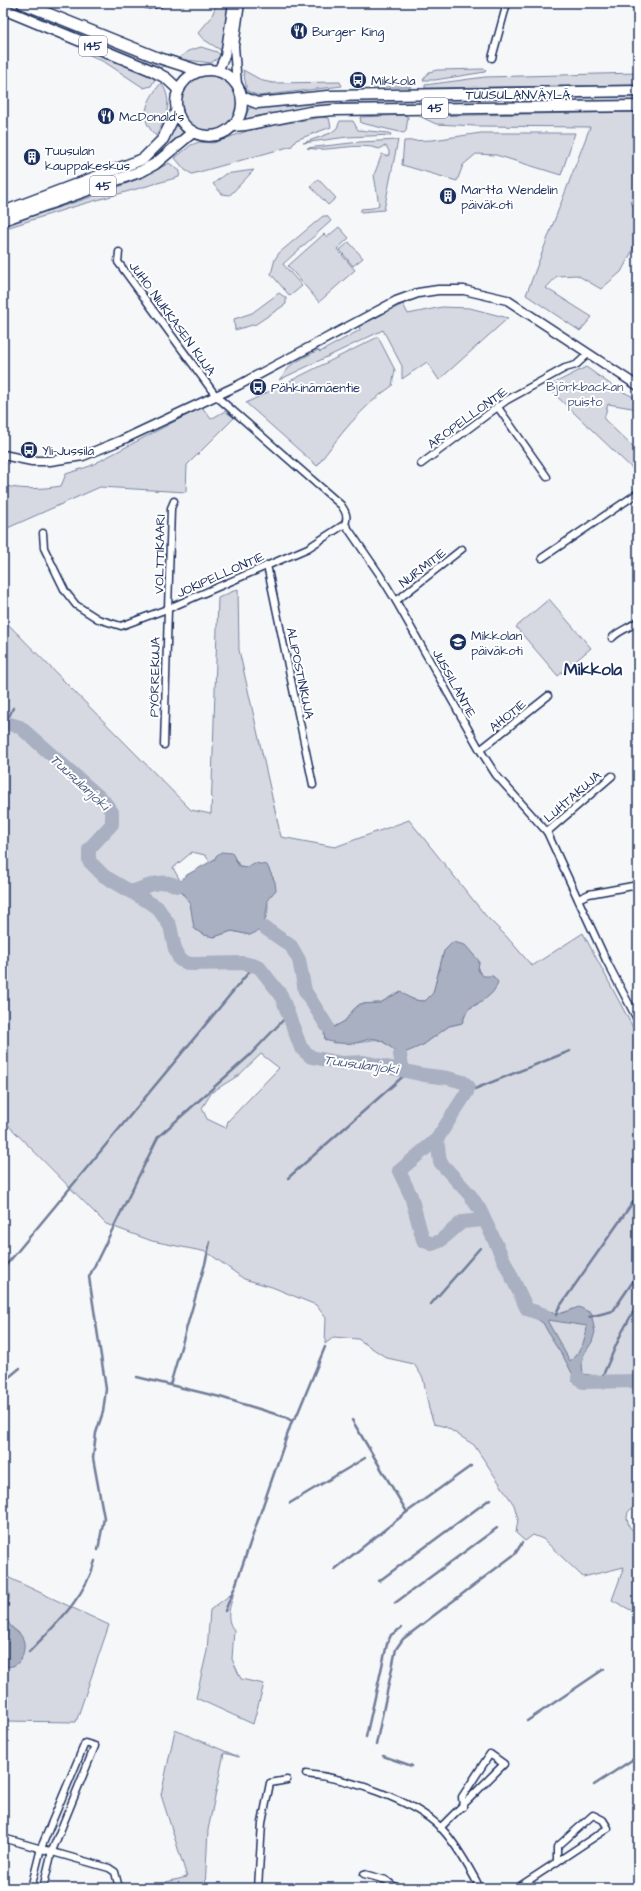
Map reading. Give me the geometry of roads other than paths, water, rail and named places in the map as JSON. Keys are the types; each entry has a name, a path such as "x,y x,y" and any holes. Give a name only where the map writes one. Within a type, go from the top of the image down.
{"main road":[{"name":"145","path":"22,3 156,57 200,71"},
{"name":"145","path":"3,9 153,71 166,78 179,90"},
{"path":"179,90 185,80 200,71 218,71 229,76 237,86 242,97 241,110 233,126"},
{"name":"45","path":"3,212 130,166 143,159 163,139 177,110 176,102 179,90"},
{"name":"TUUSULANVÄYLÄ","path":"242,97 257,103 328,96 638,91"},
{"name":"TUUSULANVÄYLÄ","path":"233,126 310,112 335,110 638,106"},
{"path":"177,110 184,124 193,132"},
{"name":"45","path":"3,220 142,171 155,164 193,132 204,136 216,135 233,126"}],"street":[{"path":"141,3 149,5 160,3"},
{"path":"218,71 225,56 233,3"},
{"path":"237,86 234,46 240,3"},
{"path":"492,58 507,3"},
{"name":"JUHO NIUKKASEN KUJA","path":"119,252 118,262 216,396"},
{"path":"3,455 26,460 50,462 83,456 122,440 216,396 272,368 396,301 418,293 438,290 464,290 507,300 638,386"},
{"name":"AROPELLONTIE","path":"421,464 497,406 565,368 576,365 588,354"},
{"name":"JUSSILANTIE","path":"216,396 342,505 346,512 347,520 345,524 396,601 480,750 496,775 547,832 606,960 637,1017"},
{"path":"497,406 547,477"},
{"path":"542,558 638,493"},
{"name":"VOLTTIKAARI","path":"167,609 169,600 171,508 174,501"},
{"name":"JOKIPELLONTIE","path":"43,533 44,548 65,591 76,605 98,619 121,626 167,609 308,548 345,524"},
{"name":"NURMITIE","path":"396,601 462,549"},
{"name":"ALIPOSTINKUJA","path":"267,565 313,785"},
{"name":"PYÖRREKUJA","path":"164,745 167,609"},
{"path":"612,638 617,632 632,627 638,621"},
{"name":"AHOTIE","path":"480,750 548,696"},
{"name":"LUHTAKUJA","path":"547,832 612,776"},
{"path":"578,899 589,894 638,885"},
{"path":"31,1888 41,1848 85,1742 95,1746 52,1851 43,1888"},
{"path":"440,1828 463,1807 504,1764 490,1754 462,1798 463,1807"},
{"path":"306,1774 328,1776 364,1787 408,1804 440,1828 470,1869 480,1888"},
{"path":"258,1888 261,1833 270,1783 287,1780"},
{"path":"517,1888 557,1862 608,1828 603,1820 593,1815 557,1847 557,1862"},
{"path":"3,1838 110,1868 115,1872 119,1888"},
{"path":"364,1874 386,1880 396,1888"}],"water":[{"path":"221,852 232,853 239,866 248,867 254,863 267,865 275,882 276,890 268,899 265,928 250,935 232,931 214,937 204,935 194,929 190,903 177,886 185,876 215,859"},
{"path":"453,942 465,945 479,961 478,970 483,976 493,976 498,982 490,995 469,1009 462,1023 449,1026 423,1045 400,1055 377,1039 355,1043 336,1043 325,1040 324,1033 327,1026 334,1027 345,1021 353,1010 360,1004 380,1003 401,991 412,999 425,1001 433,993 444,951"},
{"path":"529,1303 554,1313 562,1313 579,1307 591,1313 595,1332 592,1342 584,1354 582,1363 583,1374 596,1376 595,1387 572,1381 573,1375 543,1323 524,1311","holes":["548,1320 587,1326 582,1345 570,1361"]},
{"path":"3,1589 9,1594 7,1618 9,1624 22,1637 24,1644 20,1660 15,1665 9,1667 3,1666"}],"waterway":[{"path":"6,723 13,708"},
{"name":"Tuusulanjoki","path":"3,722 20,727 104,801 112,812 112,824 89,849 89,861 104,876 157,907 170,926 175,949 180,960 190,964 244,963 259,967 281,995 301,1048 311,1057 342,1063 364,1062 424,1075 448,1078 463,1082 468,1086 467,1092 437,1139 440,1162 470,1195 480,1210 527,1309 542,1314"},
{"path":"131,892 154,884 166,882 177,886"},
{"path":"265,928 291,946 299,960 305,991 327,1026"},
{"path":"3,1269 254,966"},
{"path":"98,1550 104,1518 93,1458 96,1433 103,1412 106,1389 89,1277 158,1137 249,1056 288,1015"},
{"path":"467,1092 570,1051"},
{"path":"400,1055 403,1070"},
{"path":"288,1178 408,1072"},
{"name":"Tuusulanjoki","path":"437,1139 399,1171 411,1196 423,1240 432,1244 440,1241 462,1222 483,1220"},
{"path":"556,1315 558,1309 638,1195"},
{"path":"170,1385 210,1242"},
{"path":"431,1304 480,1248"},
{"path":"589,1317 613,1311 638,1274"},
{"path":"600,1382 621,1334 638,1303"},
{"path":"292,1421 297,1415 325,1347"},
{"path":"3,1382 20,1368"},
{"path":"137,1377 220,1397 285,1417 292,1421 236,1584 225,1611"},
{"name":"Tuusulanjoki","path":"578,1377 583,1382 638,1381"},
{"path":"352,1420 407,1512"},
{"path":"290,1503 365,1458"},
{"path":"335,1569 407,1512 471,1466"},
{"path":"379,1581 490,1499"},
{"path":"395,1603 497,1528"},
{"path":"376,1745 396,1649 403,1639 515,1554 522,1543"},
{"path":"29,1652 59,1621 77,1599 95,1561"},
{"path":"366,1737 387,1644 391,1635 401,1628"},
{"path":"527,1721 604,1669"},
{"path":"383,1756 412,1766"},
{"path":"594,1785 638,1756"}],"place":[{"name":"Burger King","path":"299,31"},
{"name":"Mikkola","path":"358,80"},
{"name":"McDonald's","path":"106,116"},
{"name":"Tuusulan kauppakeskus","path":"32,157"},
{"name":"Martta Wendelin päiväkoti","path":"448,196"},
{"name":"Pähkinämäentie","path":"258,387"},
{"name":"Yli-Jussila","path":"29,450"},
{"name":"Mikkolan päiväkoti","path":"458,642"}],"district":[{"name":"Mikkola","path":"593,669"}],"park label":[{"name":"Björkbackan puisto","path":"585,394"}]}
